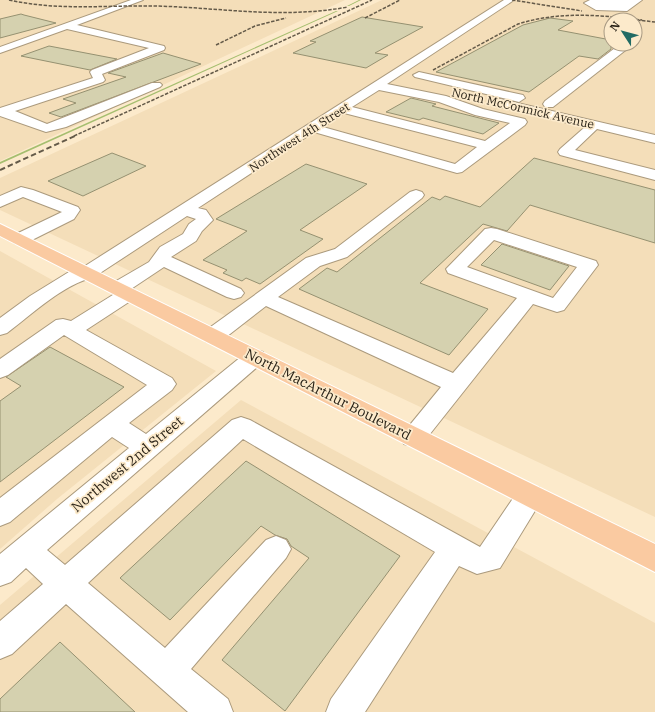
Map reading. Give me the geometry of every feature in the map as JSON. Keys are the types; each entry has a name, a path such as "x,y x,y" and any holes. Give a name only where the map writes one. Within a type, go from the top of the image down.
{"main road":[{"name":"North MacArthur Boulevard","path":"10,234 655,559"}],"street":[{"path":"0,50 139,0"},
{"name":"Northwest 4th Street","path":"0,328 37,300 185,210 510,0"},
{"path":"1,111 99,80 96,72 160,48 67,26"},
{"path":"378,86 416,78 496,92 545,108 617,52"},
{"name":"North McCormick Avenue","path":"397,74 416,78 485,100 545,108 594,125 655,139"},
{"path":"388,134 354,121 382,104 416,78"},
{"path":"313,128 457,169 520,122 479,112 442,99 416,78"},
{"path":"1,111 46,128 62,124 156,85"},
{"path":"485,100 496,92"},
{"path":"343,109 408,124 488,146"},
{"path":"368,144 408,124"},
{"path":"594,125 565,152 655,175"},
{"path":"0,202 21,192 72,210 68,215 10,234"},
{"path":"213,336 313,262 341,253 416,195"},
{"path":"71,330 156,266 166,251 190,237 195,228 205,220 200,214 185,210"},
{"path":"491,233 589,265 557,306 529,296 477,277 455,269 491,233"},
{"path":"161,259 234,293"},
{"path":"413,437 529,296"},
{"path":"264,298 456,384"},
{"path":"0,370 63,325 164,384 111,424 0,514"},
{"name":"Northwest 2nd Street","path":"0,572 25,549 255,357"},
{"path":"111,424 147,447"},
{"path":"0,643 241,426 477,561 489,559 530,496"},
{"path":"344,712 454,548"},
{"path":"25,549 215,712"},
{"path":"167,671 276,549"}],"shaded area":[{"path":"0,0 345,0 0,161"},
{"path":"382,0 655,0 655,517 0,210 0,178"},
{"path":"0,251 216,371 57,499 0,549"},
{"path":"241,400 655,623 655,712 0,712 0,605"}],"building":[{"path":"21,14 56,23 0,38 0,19"},
{"path":"362,17 423,27 375,53 388,55 366,68 293,53 316,42 310,41"},
{"path":"550,18 573,21 558,30 603,38 603,52 607,52 598,59 579,56 529,92 436,72 523,25"},
{"path":"49,46 117,59 90,70 21,56"},
{"path":"163,53 201,64 61,117 49,113 76,103 63,99 126,77 108,73"},
{"path":"411,98 436,104 432,106 499,123 483,134 423,118 419,120 386,112"},
{"path":"112,153 146,166 83,196 48,181"},
{"path":"534,158 655,190 655,243 530,205 507,231 483,224 420,283 488,309 449,355 299,289 327,268 337,272 432,197 440,200 445,196 480,207"},
{"path":"306,164 367,184 300,230 323,239 260,284 246,278 242,281 223,273 227,270 203,260 247,231 216,219"},
{"path":"502,244 569,266 550,290 481,265"},
{"path":"50,347 124,387 0,482 0,401 21,386 6,377"},
{"path":"246,461 400,556 285,711 222,660 309,558 291,546 287,539 275,535 261,526 170,620 120,578"},
{"path":"60,642 135,712 0,712 0,699"}],"waterway":[{"path":"348,6 360,0"},
{"path":"0,163 337,11"}],"railway":[{"path":"9,0 46,5 83,7 157,6 253,12 300,12 348,7"},
{"path":"74,136 372,0"},
{"path":"365,18 400,0"},
{"path":"512,0 582,11"},
{"path":"433,70 518,24 549,17 580,15 603,16"},
{"path":"216,45 255,26 286,18"},
{"path":"643,21 655,22"},
{"path":"0,170 77,135"}]}
